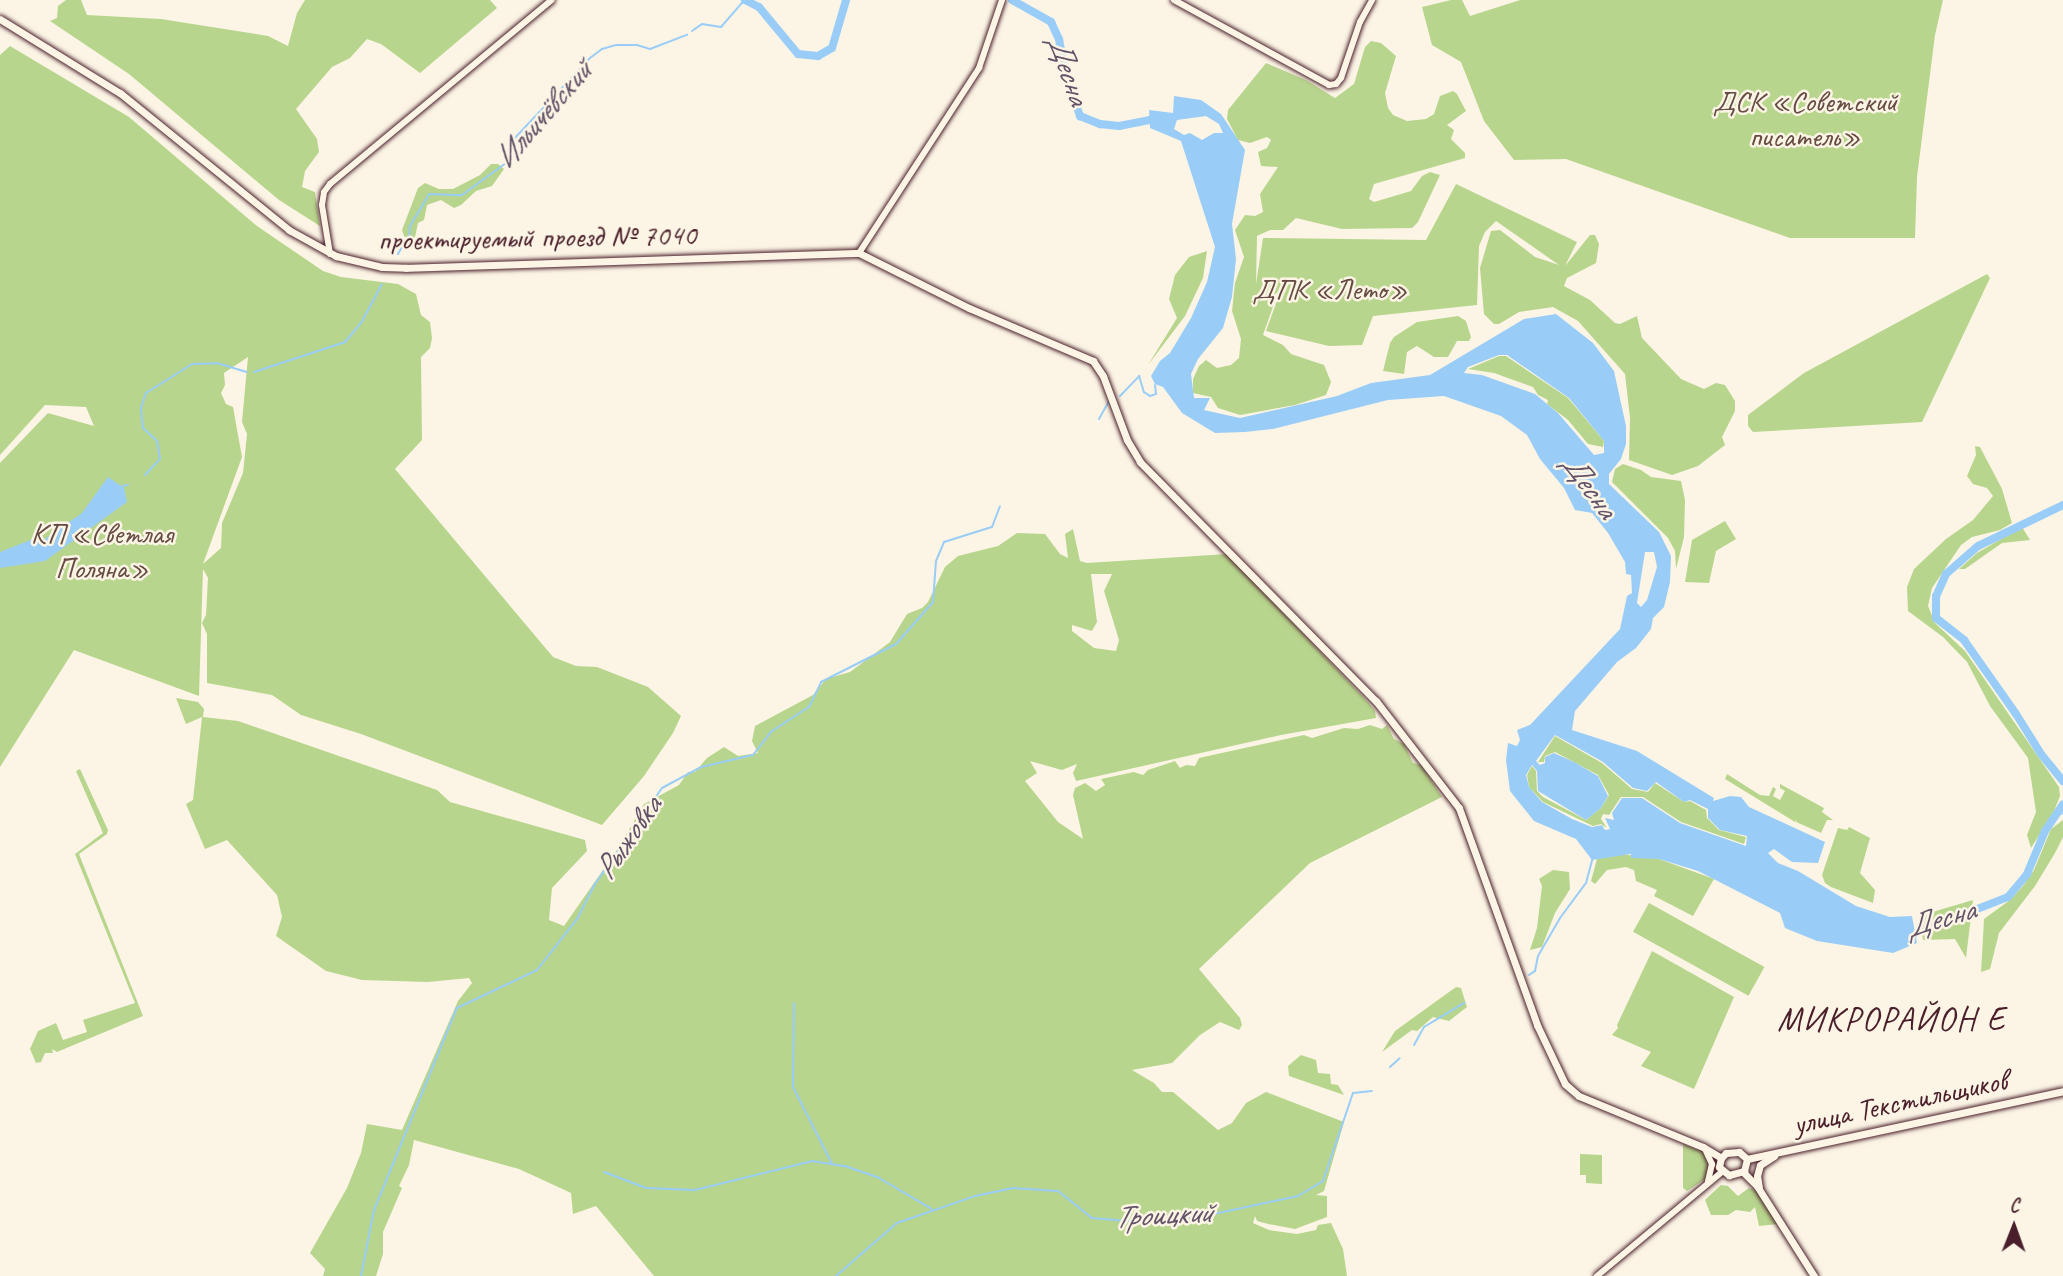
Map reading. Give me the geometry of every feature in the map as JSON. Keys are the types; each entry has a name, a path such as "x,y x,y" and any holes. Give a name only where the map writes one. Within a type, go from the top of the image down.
{"main road":[{"name":"проектируемый проезд № 7040","path":"0,19 129,99 289,230 330,254 362,263 406,268 859,253"},
{"path":"859,253 969,308 1095,363 1105,380 1127,440 1140,462 1376,701 1459,808 1537,1025 1565,1084 1579,1096 1703,1147 1721,1158"},
{"name":"улица Текстильщиков","path":"1747,1159 2063,1091"},
{"path":"1760,1192 1757,1176 1760,1165 1768,1158 1787,1150"},
{"path":"1740,1152 1747,1159 1743,1172 1729,1175 1723,1172 1719,1167 1721,1158 1726,1153 1740,1152"},
{"path":"1743,1172 1760,1192 1814,1276"}],"street":[{"path":"330,254 322,205 324,192 330,184 552,0"},
{"path":"859,253 979,68 1002,0"},
{"path":"1174,0 1329,85 1336,84 1341,78 1360,22 1372,0"},
{"path":"1703,1147 1712,1164 1707,1183"},
{"path":"1597,1276 1723,1172"}],"green space":[{"path":"66,0 81,0 87,15 161,19 268,36 288,46 297,13 305,0 490,0 497,8 420,73 381,44 367,39 350,58 332,67 296,109 317,139 319,152 305,171 302,187 315,192 320,226 279,200 129,74 50,21 57,18 58,6"},
{"name":"ДСК «Советский писатель»","path":"1462,0 1470,16 1520,0 1943,0 1935,35 1917,177 1915,238 1790,238 1566,159 1514,160 1484,121 1461,62 1432,45 1422,7"},
{"name":"ДПК «Лето»","path":"1371,41 1381,43 1396,56 1385,93 1388,108 1393,115 1407,121 1426,119 1434,114 1440,96 1453,91 1457,94 1466,111 1447,125 1454,130 1451,139 1465,153 1465,158 1374,184 1369,199 1374,202 1411,191 1422,176 1430,172 1440,175 1418,222 1412,228 1342,229 1296,218 1283,230 1270,230 1257,236 1256,284 1263,238 1426,240 1456,184 1577,242 1565,266 1590,235 1595,235 1599,244 1596,263 1567,278 1564,286 1590,300 1615,323 1620,324 1637,316 1642,338 1681,379 1704,389 1716,383 1725,385 1735,401 1735,411 1722,437 1725,445 1698,466 1672,475 1629,460 1630,418 1625,374 1578,321 1553,307 1519,312 1499,324 1494,324 1484,314 1480,268 1491,231 1500,230 1535,257 1559,265 1496,221 1485,232 1479,246 1477,305 1373,316 1362,345 1329,346 1266,331 1279,295 1275,293 1276,298 1263,335 1283,345 1291,354 1324,365 1331,382 1326,395 1295,405 1240,415 1218,408 1211,397 1193,393 1193,379 1199,366 1206,360 1217,368 1231,365 1239,358 1241,339 1232,311 1235,283 1244,257 1235,230 1245,215 1255,216 1263,212 1260,194 1278,167 1261,166 1258,152 1267,148 1271,140 1267,137 1250,143 1238,140 1227,119 1228,110 1266,63 1306,80 1335,98 1354,84 1365,47"},
{"name":"КП «Светлая Поляна»","path":"10,46 129,117 257,226 323,271 341,277 398,284 416,294 421,315 430,322 432,338 430,348 421,357 422,440 395,469 553,657 576,666 597,667 648,687 681,716 673,733 644,776 602,825 361,734 301,715 272,695 207,683 207,634 202,623 206,615 208,578 203,569 199,696 74,650 0,767 0,463 48,413 94,426 86,407 45,405 0,455 0,55","holes":["248,357 242,422 247,434 243,473 222,523 221,548 203,564 242,457 233,407 226,404 221,393 225,385 224,373"]},
{"path":"491,164 498,164 504,169 492,186 476,191 454,208 441,200 427,205 424,220 418,223 415,237 409,240 404,236 402,230 418,188 425,183 439,189 453,189 480,175"},
{"path":"1207,251 1203,278 1185,316 1148,365 1177,318 1169,299 1175,275 1189,257"},
{"path":"1987,274 1990,278 1922,422 1753,432 1748,426 1748,415 1804,373"},
{"path":"1458,316 1466,321 1471,337 1469,341 1457,341 1448,357 1434,357 1417,346 1407,352 1404,374 1383,371 1394,337 1417,322"},
{"path":"1499,356 1506,356 1568,398 1604,441 1603,447 1588,444 1568,420 1547,404 1548,400 1538,395 1533,387 1494,373 1468,369"},
{"path":"1975,446 1980,447 2002,489 2012,523 2000,530 1972,537 1961,545 1932,588 1928,606 1935,623 1965,651 2059,787 2060,796 2054,811 2031,848 2027,835 2036,812 2028,758 1990,706 1967,662 1943,637 1908,611 1907,587 1914,569 1946,539 1973,520 1993,496 1987,488 1973,484 1967,476 1976,455"},
{"path":"1623,464 1641,470 1651,477 1681,481 1685,500 1684,537 1676,569 1675,551 1668,538 1612,482 1615,469"},
{"path":"1725,521 1736,539 1716,551 1709,583 1685,582 1692,540"},
{"path":"2022,527 2030,540 2002,543 1965,569 1959,569 1977,553"},
{"path":"1073,529 1080,561 1087,563 1227,554 1368,702 1375,711 1376,718 1281,735 1076,781 1073,773 1077,764 1062,770 1030,761 1037,773 1025,781 1058,822 1083,839 1073,795 1075,788 1085,783 1096,791 1105,785 1101,779 1134,772 1143,775 1148,770 1175,761 1180,768 1186,765 1195,766 1199,758 1304,735 1312,738 1344,728 1358,729 1370,725 1382,729 1387,725 1394,739 1404,744 1413,763 1421,765 1442,797 1310,863 1199,969 1240,1018 1242,1025 1239,1030 1220,1022 1200,1035 1172,1063 1132,1070 1154,1083 1162,1092 1173,1092 1218,1130 1232,1123 1246,1103 1266,1092 1344,1122 1324,1191 1316,1195 1327,1196 1327,1217 1295,1229 1257,1221 1255,1216 1253,1223 1269,1230 1297,1234 1331,1223 1343,1249 1347,1276 654,1276 596,1206 573,1214 571,1193 519,1169 414,1140 409,1165 399,1186 402,1188 383,1232 383,1254 376,1276 323,1276 325,1269 310,1253 347,1188 361,1153 367,1124 402,1130 458,1001 472,983 469,978 428,982 362,980 326,971 276,936 282,917 277,895 227,840 205,849 186,804 193,800 202,717 186,724 176,698 198,702 204,709 203,717 238,721 437,790 450,802 585,840 587,851 552,888 549,920 564,926 619,847 644,804 679,785 688,772 695,772 707,758 724,747 738,756 758,753 752,741 755,726 813,695 826,679 850,672 890,642 907,614 922,608 928,602 945,567 958,556 998,546 1017,533 1045,534 1060,554 1068,558 1065,534","holes":["1091,574 1112,574 1104,591 1119,640 1116,651 1094,648 1072,631 1072,625 1092,631 1097,622"]},
{"path":"1555,736 1602,763 1632,789 1648,792 1655,783 1684,802 1690,801 1706,810 1707,818 1719,830 1746,837 1744,844 1681,822 1643,797 1621,797 1609,815 1603,814 1601,819 1607,828 1601,824 1593,826 1543,802 1529,787 1527,775 1532,766 1536,771 1537,791 1543,797 1586,820 1601,808 1609,795 1598,775 1555,752 1545,756 1544,762 1538,762"},
{"path":"80,769 108,830 107,834 79,854 143,1016 57,1052 52,1049 53,1053 45,1053 41,1062 36,1063 30,1049 38,1031 56,1023 63,1040 87,1032 83,1020 135,1003 75,854 103,833 76,771"},
{"path":"1727,774 1760,795 1769,796 1773,787 1776,789 1773,796 1780,800 1785,791 1780,788 1780,784 1824,808 1822,812 1833,820 1827,820 1821,833 1796,822 1797,819 1795,822 1725,779"},
{"path":"2063,820 2063,837 2055,853 2035,886 1999,933 1990,969 1981,972 1984,919 2010,900 2023,886 2034,870 2051,829"},
{"path":"1849,827 1870,838 1860,873 1875,890 1873,903 1831,887 1825,883 1822,875 1838,828 1847,830"},
{"path":"1621,854 1659,859 1714,879 1693,916 1654,896 1657,890 1636,881 1634,870 1626,867 1607,870 1595,884 1591,881 1597,859"},
{"path":"1553,870 1569,872 1570,889 1555,913 1542,947 1530,950 1537,928 1542,886 1539,879"},
{"path":"1973,900 1966,958 1955,939 1923,940 1919,916"},
{"path":"1649,903 1764,967 1748,996 1633,932"},
{"path":"1652,951 1734,997 1694,1089 1641,1066 1651,1052 1612,1035 1618,1028 1617,1025"},
{"path":"1456,987 1461,988 1467,1007 1449,1021 1433,1017 1417,1031 1412,1030 1382,1052 1395,1031"},
{"path":"1301,1055 1316,1060 1318,1073 1330,1074 1331,1084 1338,1085 1344,1095 1289,1076 1288,1066"},
{"path":"1683,1144 1706,1153 1711,1166 1708,1177 1687,1191 1683,1188"},
{"path":"1580,1154 1602,1155 1602,1184 1586,1183 1586,1175 1580,1175"},
{"path":"1721,1185 1728,1186 1738,1196 1749,1188 1757,1191 1778,1224 1759,1226 1755,1207 1750,1212 1736,1210 1728,1215 1711,1215 1705,1200"}],"water":[{"path":"1174,96 1201,100 1221,114 1245,150 1232,224 1236,259 1232,297 1223,328 1198,359 1191,374 1194,398 1210,398 1204,410 1240,418 1337,396 1371,383 1430,375 1524,319 1556,314 1593,343 1614,371 1626,426 1626,444 1621,459 1609,474 1609,484 1659,532 1671,556 1670,582 1664,607 1653,618 1651,629 1636,648 1617,662 1575,711 1572,730 1637,751 1714,798 1713,801 1730,796 1741,797 1749,807 1825,842 1818,863 1792,862 1774,849 1768,853 1778,863 1798,871 1856,906 1890,917 1912,916 1917,943 1893,953 1817,941 1785,928 1780,913 1698,871 1659,859 1631,858 1631,854 1592,860 1576,839 1534,821 1510,791 1506,760 1508,743 1517,746 1520,740 1517,730 1530,725 1620,629 1627,596 1632,593 1631,575 1626,574 1625,562 1592,513 1575,510 1564,488 1540,459 1527,435 1501,416 1444,396 1388,400 1273,429 1245,432 1215,433 1182,413 1163,387 1155,384 1151,376 1160,361 1170,353 1191,318 1207,282 1215,247 1181,141 1150,128 1149,110 1173,113","holes":["1206,116 1219,124 1223,133 1214,133 1202,140 1190,133 1184,135 1174,129 1177,120","1499,355 1507,355 1569,398 1604,441 1604,453 1594,455 1558,413 1535,394 1482,375 1464,373 1468,367","1645,552 1654,552 1657,567 1647,600 1641,607 1637,603","1555,735 1603,762 1633,788 1647,791 1656,782 1684,802 1690,800 1708,809 1708,818 1720,830 1747,836 1746,846 1680,823 1642,798 1622,798 1612,813 1614,820 1605,818 1610,829 1605,830 1602,825 1592,827 1572,819 1542,802 1529,787 1526,775 1532,765 1537,771 1538,791 1586,820 1601,808 1608,796 1598,776 1554,753 1545,757 1545,763 1540,765 1536,761"]},
{"path":"108,477 124,488 127,502 45,561 0,568 0,552 33,539 42,541 82,513"}],"waterway":[{"name":"Десна","path":"745,0 759,7 798,54 818,56 832,48 846,0"},
{"name":"Десна","path":"1012,0 1051,22 1059,39 1064,68 1080,116 1100,124 1119,126 1150,120 1160,125"},
{"path":"692,31 702,24 721,27 742,3 748,1"},
{"name":"Ильичёвский","path":"398,254 402,247 409,245 410,226 429,194 462,195 506,163 513,140 590,58 602,49 616,45 637,45 650,49 687,35"},
{"path":"254,372 345,342 361,323 382,284"},
{"path":"145,475 160,459 157,441 143,428 141,408 146,393 192,364 217,363 247,372"},
{"name":"Рыжовка","path":"1120,396 1139,376 1144,392 1150,396 1156,394 1155,385"},
{"name":"Рыжовка","path":"1099,419 1109,401"},
{"path":"122,486 128,485"},
{"name":"Десна","path":"2063,505 1978,546 1946,574 1936,596 1936,618 1964,640 2041,754 2063,781"},
{"name":"Рыжовка","path":"361,1276 374,1210 457,1008 537,970 577,919 595,884 662,788 701,767 753,755 772,731 809,707 821,682 896,644 933,602 936,561 944,542 992,527 1000,506"},
{"name":"Десна","path":"1907,933 1916,933 2008,897 2027,874 2045,831 2063,804"},
{"name":"Десна","path":"2058,810 2063,814"},
{"name":"Троицкий","path":"1529,975 1535,971 1538,956 1560,918 1586,883 1592,860"},
{"path":"794,1003 793,1087 832,1164"},
{"name":"Троицкий","path":"1414,1045 1424,1027 1464,1003"},
{"name":"Троицкий","path":"1390,1067 1400,1058"},
{"name":"Троицкий","path":"836,1276 897,1223 975,1196 1014,1188 1058,1191 1092,1218 1124,1221 1204,1216 1298,1196 1323,1181 1353,1093 1372,1091"},
{"path":"604,1172 646,1188 695,1190 812,1161 845,1166 879,1178 932,1209"}],"district":[{"name":"МИКРОРАЙОН Е","path":"1892,1020"}]}
